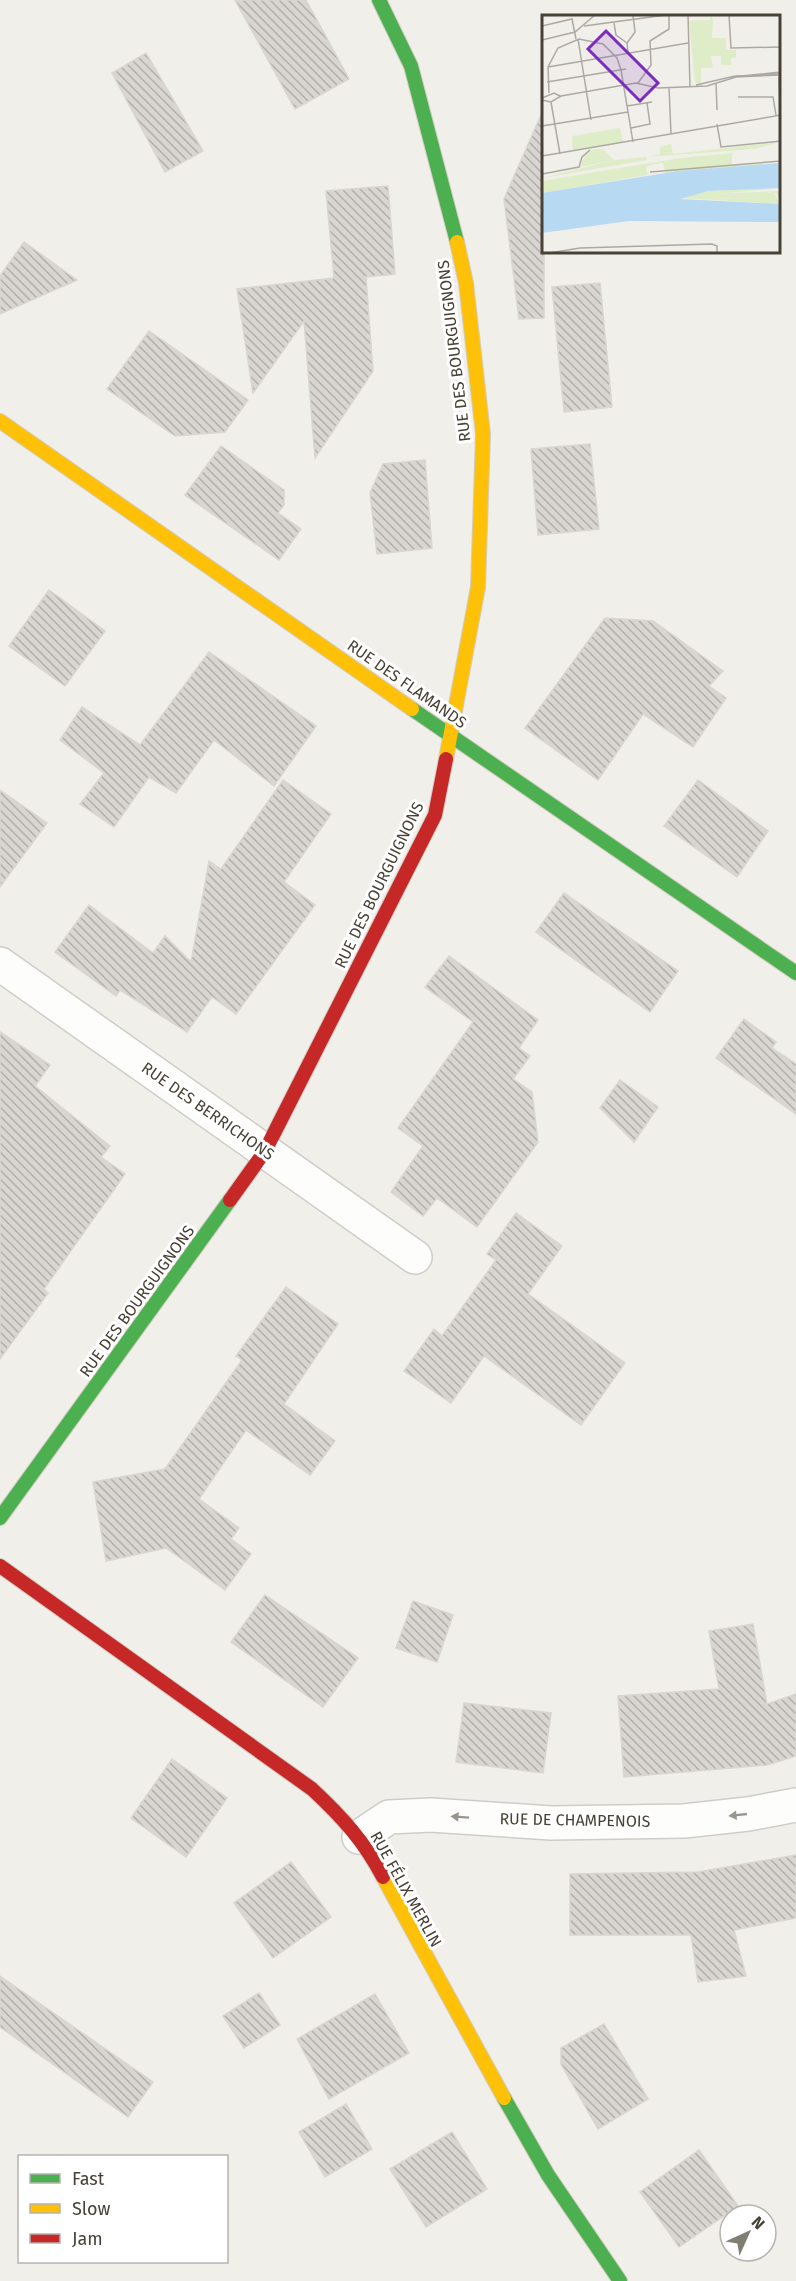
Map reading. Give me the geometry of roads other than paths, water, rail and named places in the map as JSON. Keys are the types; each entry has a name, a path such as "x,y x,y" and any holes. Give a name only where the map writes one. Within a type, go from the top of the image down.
{"street":[{"name":"RUE DES BOURGUIGNONS","path":"0,1518 265,1151 435,815 478,587 483,434 466,283 452,217 411,66 378,0"},
{"name":"RUE DES FLAMANDS","path":"0,421 450,735 794,967"},
{"name":"RUE DES BERRICHONS","path":"0,964 415,1257"},
{"name":"RUE FÉLIX MERLIN","path":"0,1566 312,1789 342,1817 378,1868 548,2175 620,2281"},
{"name":"RUE DE CHAMPENOIS","path":"358,1837 389,1817 430,1815 551,1823 684,1821 748,1814 796,1805"}]}
